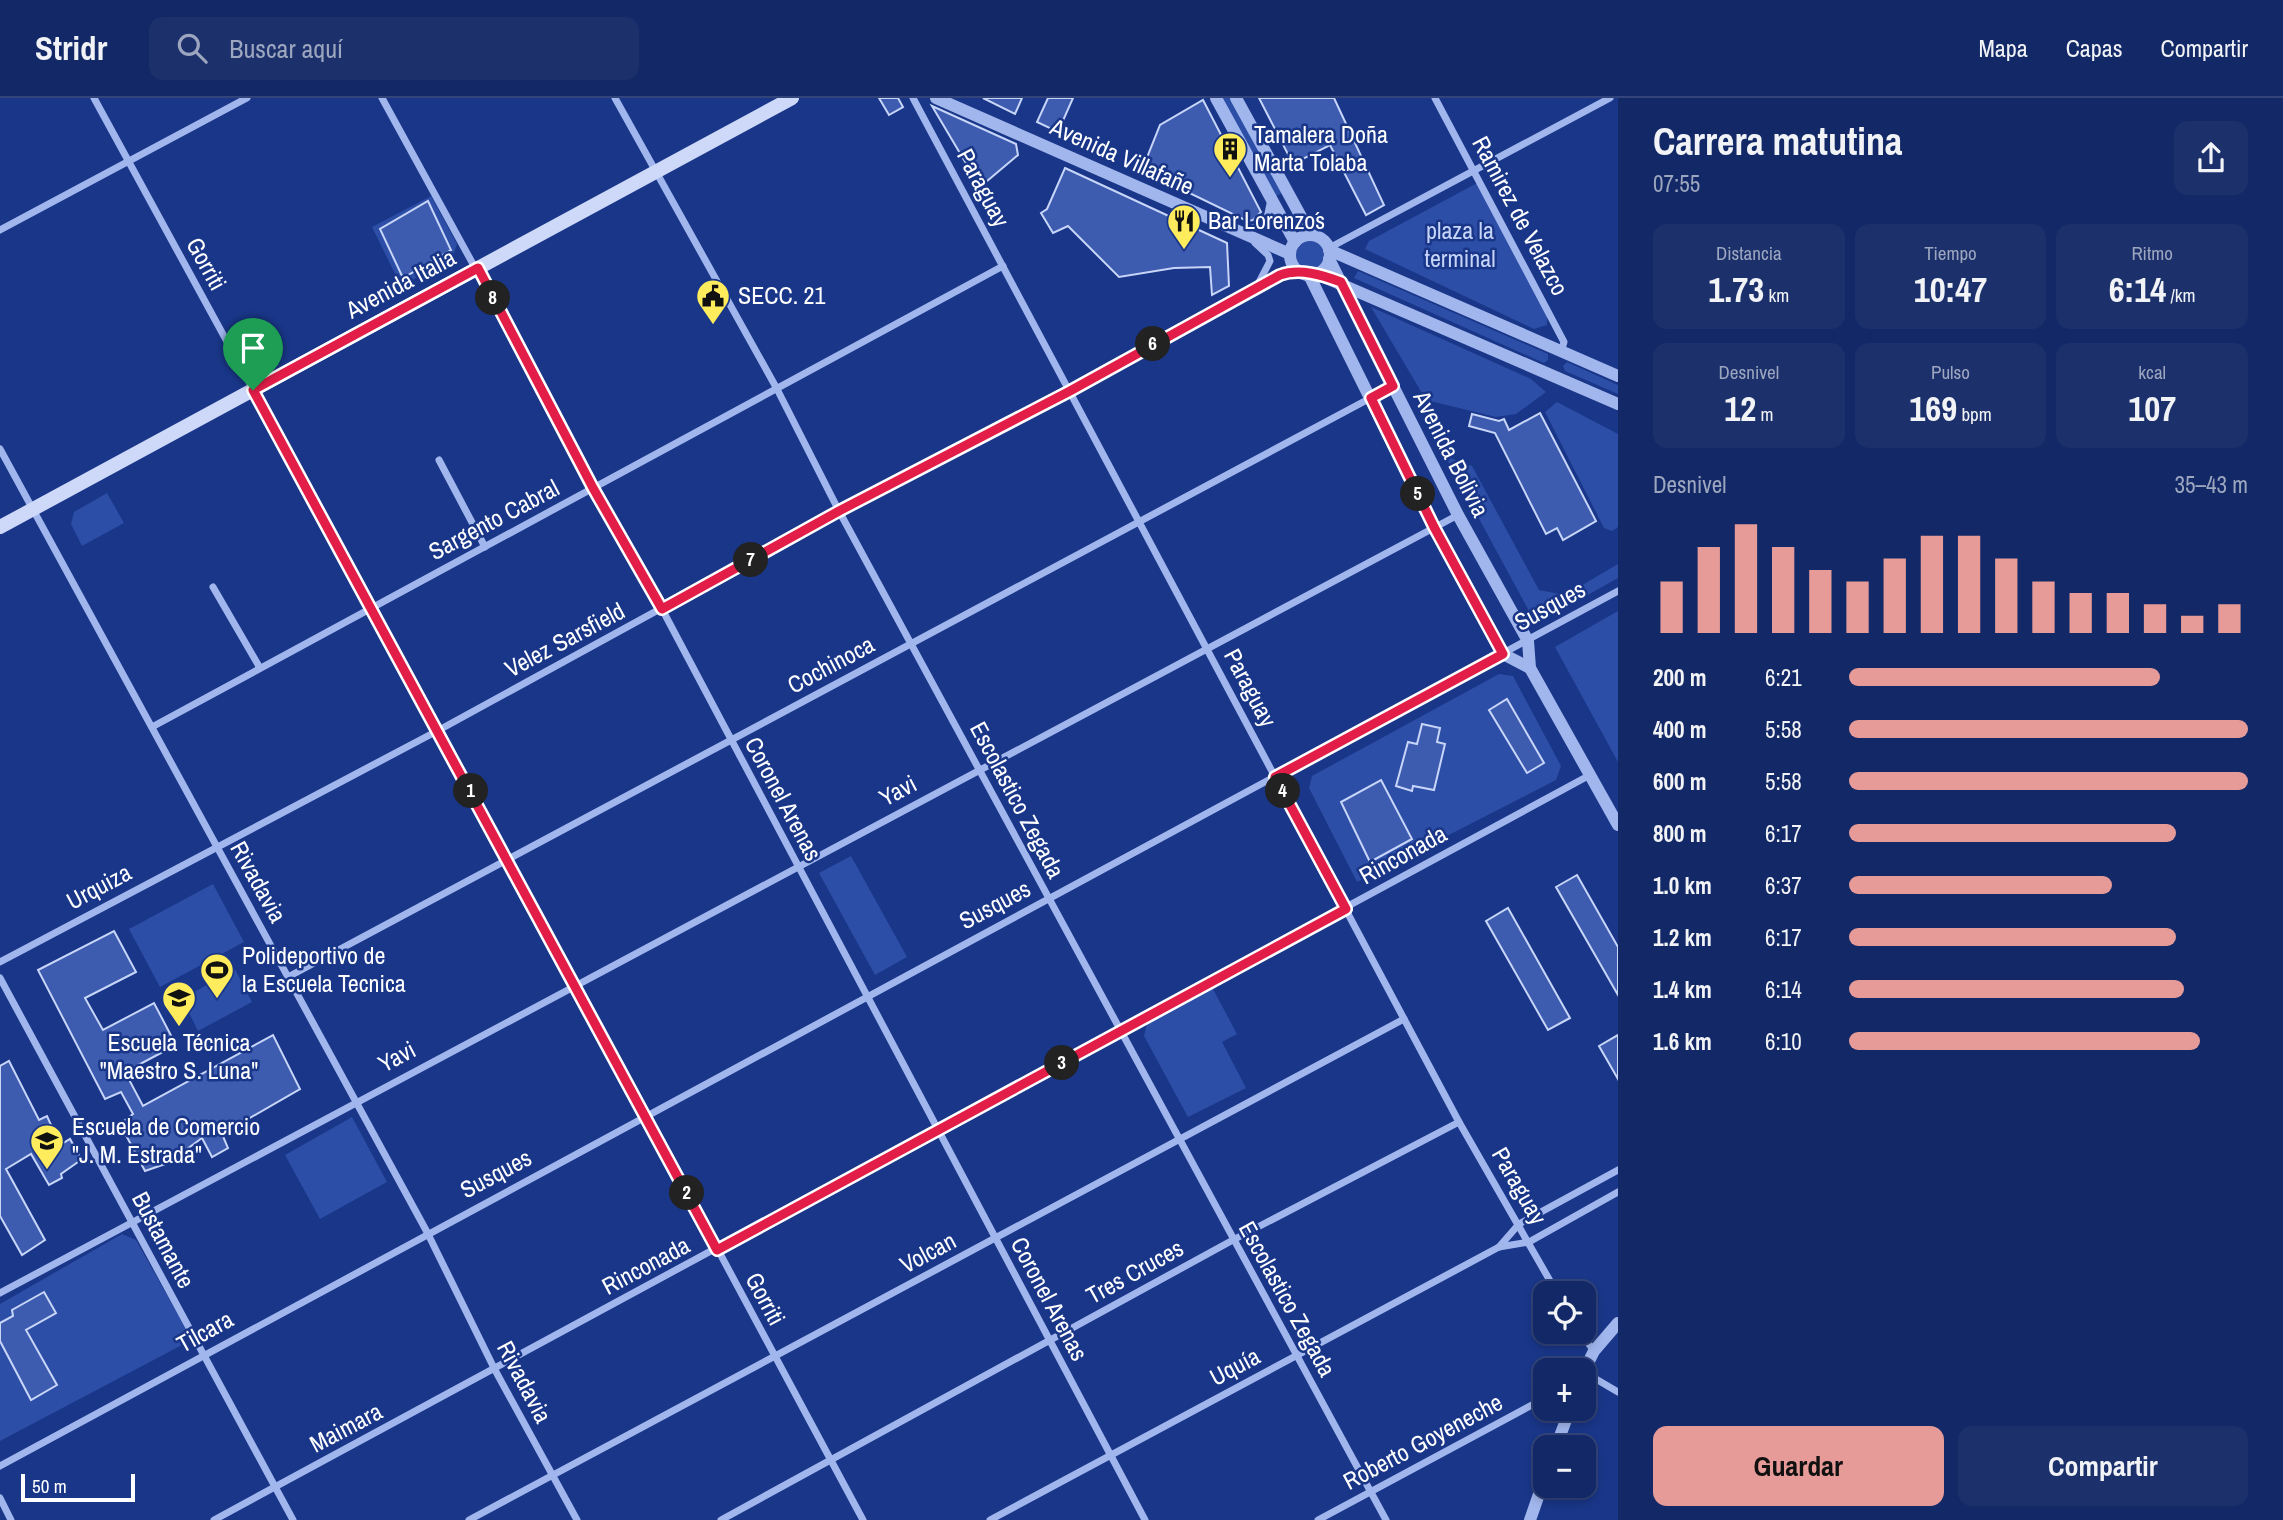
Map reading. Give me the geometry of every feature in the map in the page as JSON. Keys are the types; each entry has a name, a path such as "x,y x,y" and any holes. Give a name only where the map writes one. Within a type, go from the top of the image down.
{"main road":[{"name":"Avenida Italia","path":"0,527 792,98"}],"street":[{"name":"Gorriti","path":"94,98 439,730 863,1520"},
{"path":"0,230 247,98"},
{"name":"Coronel Arenas","path":"382,98 478,268 593,488 662,609 1145,1520"},
{"name":"Escolastico Zegada","path":"615,98 777,388 839,511 1386,1520"},
{"name":"Paraguay","path":"913,98 1459,1122 1550,1281"},
{"name":"Avenida Villafañe","path":"936,98 1241,232 1292,248"},
{"path":"1216,98 1292,248 1291,262 1309,274 1341,282 1618,404"},
{"path":"1237,98 1311,235 1325,242 1329,253 1618,376"},
{"name":"Ramirez de Velazco","path":"1435,98 1564,342 1561,352"},
{"path":"1309,274 1329,253 1475,170 1610,98"},
{"path":"1256,286 1269,268 1268,255 1241,232 1266,223 1270,200"},
{"path":"1292,248 1311,235"},
{"name":"Avenida Bolivia","path":"1329,253 1458,515 1528,641 1530,668 1618,825"},
{"name":"Sargento Cabral","path":"152,727 1003,266"},
{"name":"Velez Sarsfield","path":"216,845 439,730 839,511 1070,391 1256,286 1288,272 1309,274"},
{"name":"Avenida Bolivia","path":"1309,274 1434,527 1503,654"},
{"name":"Cochinoca","path":"288,977 1393,386"},
{"name":"Rivadavia","path":"0,449 427,1232 495,1370 577,1520"},
{"path":"439,460 485,547"},
{"name":"Yavi","path":"0,1293 1458,515"},
{"path":"213,587 260,668"},
{"name":"Susques","path":"427,1232 1618,591"},
{"path":"1503,654 1530,668"},
{"name":"Rinconada","path":"495,1370 1591,775"},
{"name":"Urquiza","path":"0,962 216,845"},
{"name":"Bustamante","path":"0,978 293,1520"},
{"name":"Volcan","path":"469,1520 1405,1019"},
{"name":"Tres Cruces","path":"721,1520 1233,1240 1459,1122"},
{"name":"Uquía","path":"1499,1247 1519,1224 1618,1170"},
{"name":"Uquía","path":"989,1520 1499,1247 1529,1242 1618,1192"},
{"name":"Tilcara","path":"0,1466 427,1232"},
{"path":"1591,1358 1618,1323"},
{"path":"1589,1344 1594,1351"},
{"name":"Maimara","path":"215,1520 495,1370"},
{"path":"1596,1379 1618,1392"},
{"name":"Roberto Goyeneche","path":"1318,1520 1533,1404"},
{"path":"0,1498 11,1520"},
{"path":"1530,1520 1538,1498"}],"green space":[{"path":"1216,98 1236,98 1287,190 1270,200"},
{"name":"plaza la terminal","path":"1479,182 1547,317 1547,325 1534,329 1365,249 1369,241"},
{"path":"431,196 457,244 452,259 401,286 372,227"},
{"path":"1310,239 1322,243 1326,255 1322,267 1310,271 1298,267 1294,255 1298,243"},
{"path":"1358,271 1548,354 1548,360 1544,363 1354,278"},
{"path":"1371,307 1531,379 1546,392 1516,414 1496,417 1426,400"},
{"path":"1567,362 1618,385 1618,394 1565,371 1563,366"},
{"path":"1557,402 1618,434 1618,527 1612,531 1604,528 1545,412"},
{"path":"1445,456 1472,466 1539,590 1565,595 1618,564 1618,578 1536,624"},
{"path":"107,493 124,523 82,546 71,524 74,512"},
{"path":"1618,611 1618,762 1555,647"},
{"path":"1499,674 1513,676 1561,766 1556,780 1357,882 1309,788 1312,776"},
{"path":"851,856 907,957 875,975 819,873"},
{"path":"213,884 244,942 160,987 129,929"},
{"name":"Polideportivo de la Escuela Tecnica","path":"235,969 252,1002 198,1031 182,999"},
{"path":"1213,989 1237,1034 1222,1042 1246,1088 1188,1117 1144,1036 1148,1020"},
{"path":"352,1117 387,1182 320,1219 285,1155"},
{"path":"122,1234 136,1240 186,1329 182,1345 0,1441 0,1304"}],"building":[{"path":"879,98 898,98 903,107 889,115"},
{"path":"983,98 1022,98 1015,114"},
{"path":"1048,98 1073,98 1058,132 1037,122"},
{"path":"1259,98 1334,98 1384,205 1366,215 1330,145 1293,164"},
{"path":"1203,100 1261,212 1253,220 1247,221 1142,170 1160,125"},
{"path":"932,106 1016,144 1018,155 980,187"},
{"path":"1065,168 1227,243 1229,286 1212,295 1210,267 1174,268 1119,277 1068,226 1053,233 1041,213 1047,209"},
{"path":"428,201 451,250 403,278 380,229"},
{"path":"1540,413 1596,521 1563,540 1557,528 1546,534 1495,433 1469,426 1472,414 1499,421 1504,419 1509,430"},
{"path":"1507,699 1544,763 1527,773 1489,710"},
{"path":"1422,724 1440,728 1437,742 1445,744 1434,790 1413,786 1412,791 1396,786 1408,742 1417,744"},
{"path":"1381,780 1412,839 1370,862 1341,802"},
{"path":"1577,875 1618,947 1618,995 1556,887"},
{"path":"1508,908 1570,1018 1548,1030 1486,921"},
{"path":"114,931 136,972 85,998 103,1030 154,1003 176,1045 125,1072 143,1106 273,1035 300,1089 222,1134 228,1148 212,1157 202,1138 168,1163 145,1171 120,1124 133,1114 121,1092 105,1099 38,970"},
{"path":"1618,1035 1618,1079 1599,1046"},
{"path":"9,1061 39,1120 47,1116 60,1145 70,1139 79,1155 78,1162 61,1174 62,1178 49,1185 31,1154 6,1169 45,1240 22,1255 0,1216 0,1066"},
{"path":"44,1292 56,1313 26,1330 57,1385 31,1400 0,1341 0,1323 13,1316 12,1310"}],"place":[{"name":"Tamalera Doña Marta Tolaba","path":"1230,179"},
{"name":"Bar Lorenzo´s","path":"1184,251"},
{"name":"SECC. 21","path":"713,326"},
{"name":"Polideportivo de la Escuela Tecnica","path":"217,1000"},
{"name":"Escuela Técnica \"Maestro S. Luna\"","path":"179,1028"},
{"name":"Escuela de Comercio \"J. M. Estrada\"","path":"47,1171"}],"route":[{"path":"478,268 593,488 662,609 839,511 1070,391 1256,286 1288,272 1317,274 1341,282 1393,386 1371,398 1434,527 1503,654 1275,777 1346,909 717,1250 439,730 253,390 478,268"}]}
